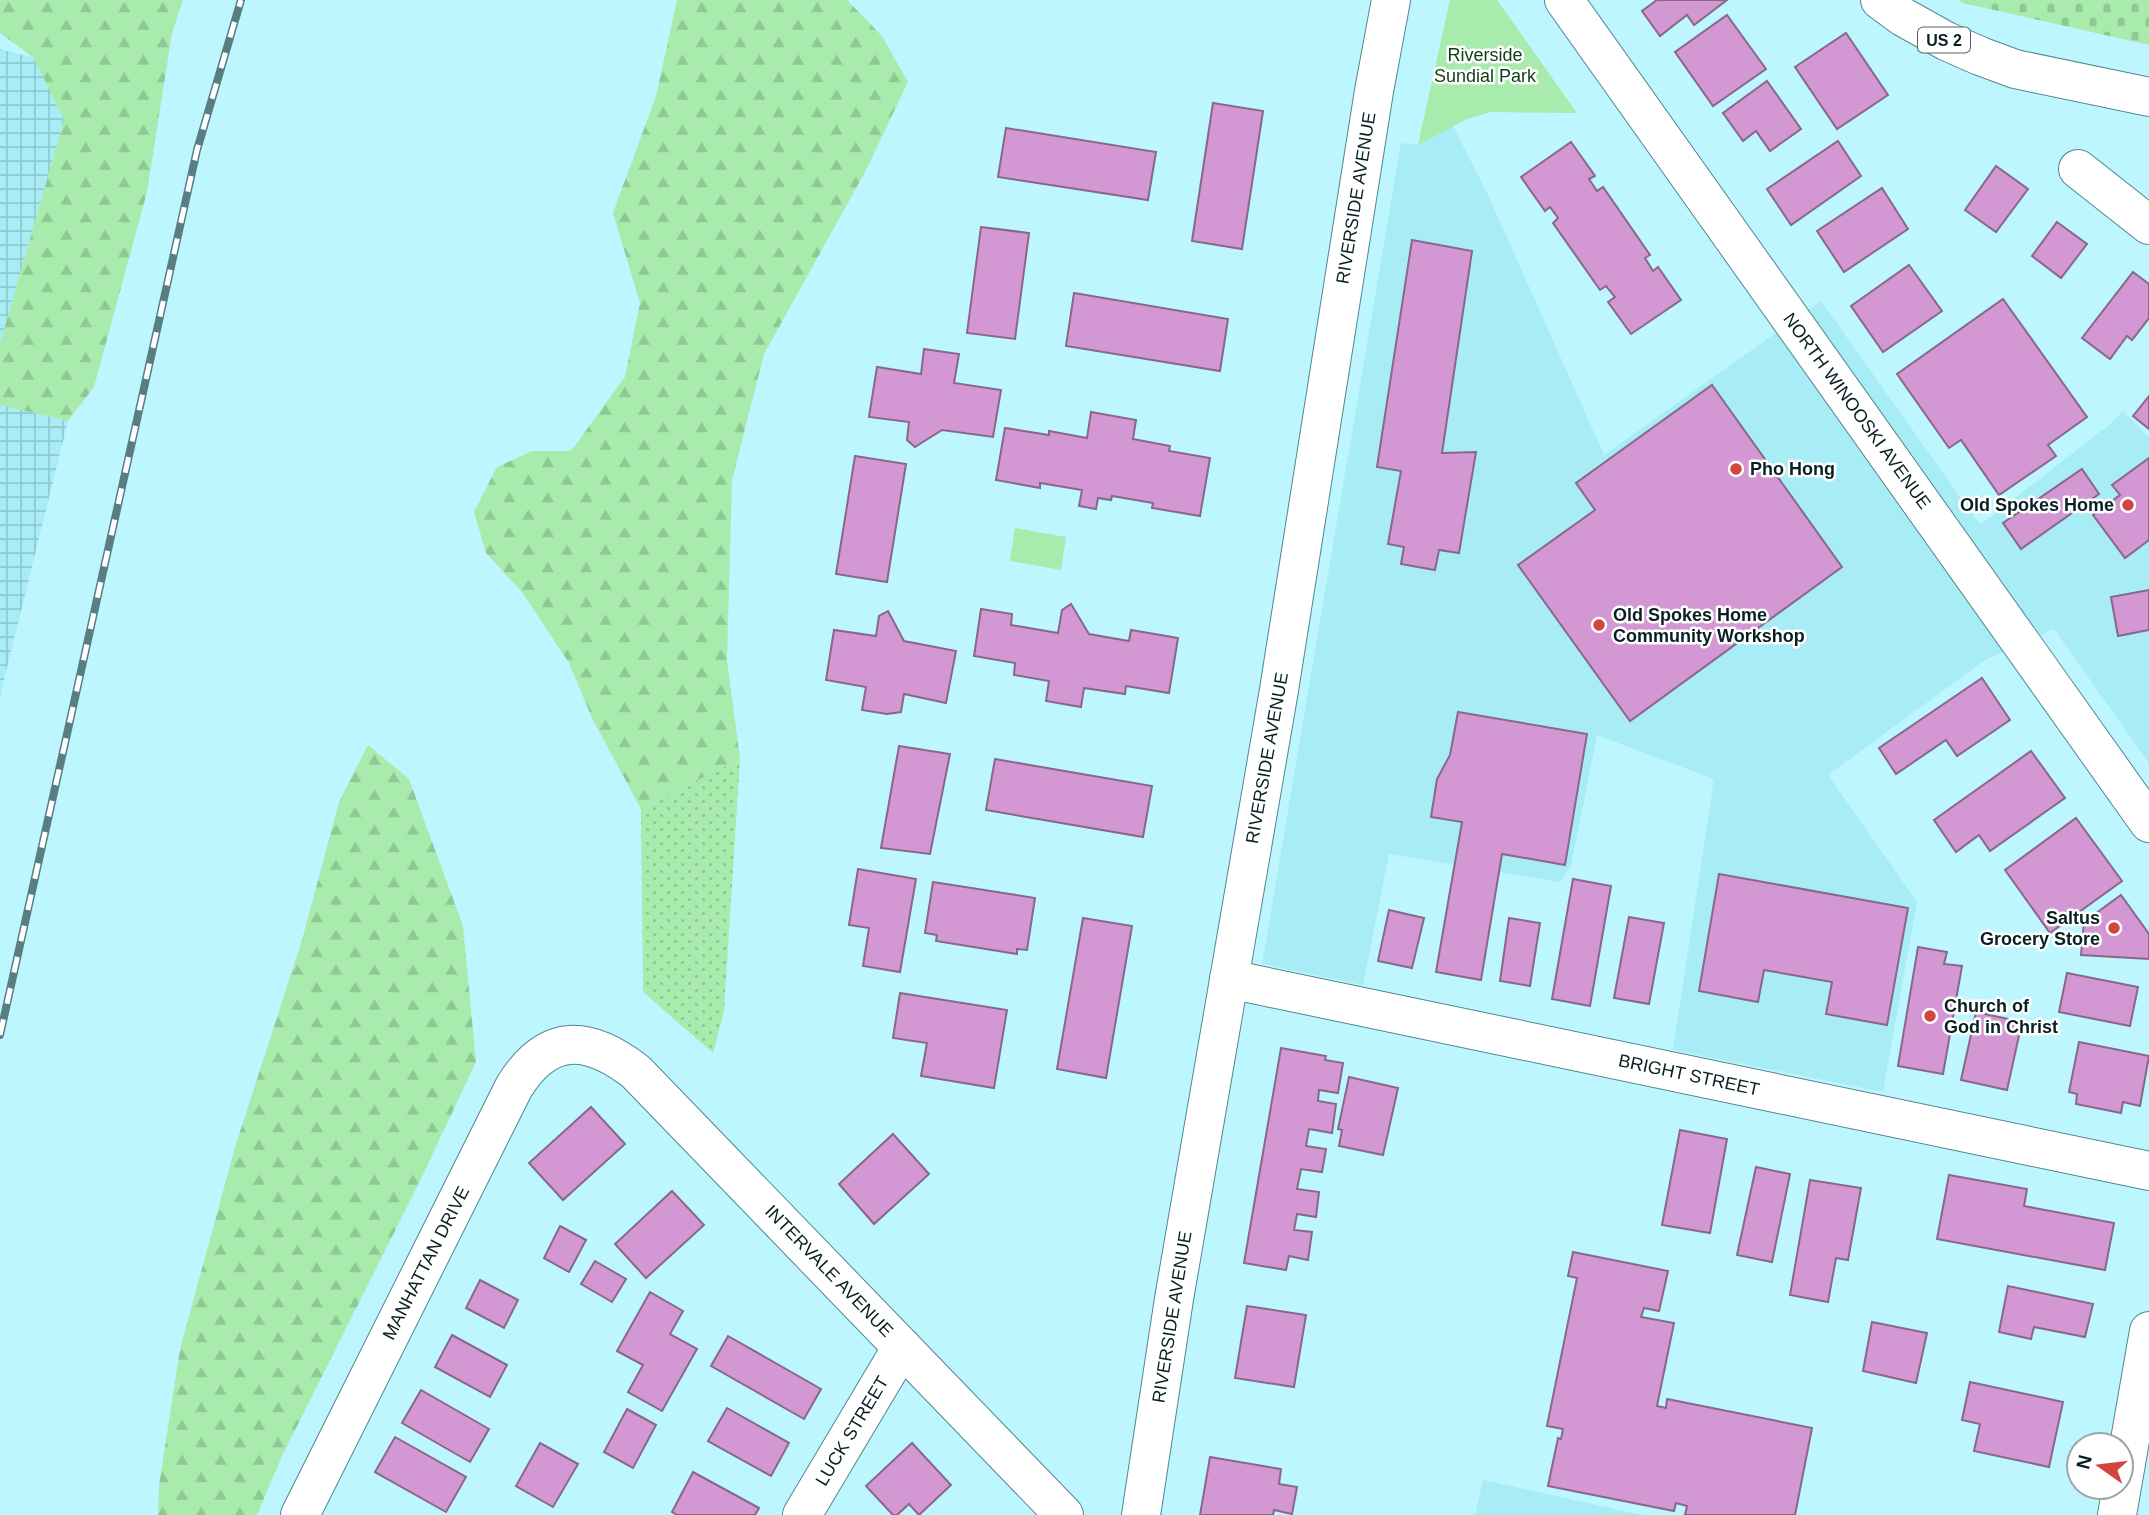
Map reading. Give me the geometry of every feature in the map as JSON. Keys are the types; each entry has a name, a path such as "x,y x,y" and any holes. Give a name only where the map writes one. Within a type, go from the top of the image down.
{"street":[{"name":"RIVERSIDE AVENUE","path":"1141,1515 1172,1312 1279,690 1374,91 1391,0"},
{"name":"NORTH WINOOSKI AVENUE","path":"1564,0 2149,823"},
{"name":"US 2","path":"1880,0 1902,17 1946,41 2015,69 2149,97"},
{"path":"2078,169 2149,225"},
{"name":"BRIGHT STREET","path":"1229,979 2149,1171"},
{"name":"INTERVALE AVENUE","path":"581,1045 599,1049 636,1072 1064,1515"},
{"name":"MANHATTAN DRIVE","path":"300,1515 513,1087 523,1072 548,1051 581,1045"},
{"path":"2117,1515 2149,1331"},
{"name":"LUCK STREET","path":"802,1515 902,1347"}],"shaded area":[{"path":"0,49 34,58 64,120 0,344"},
{"path":"1453,126 1489,197 1604,455 1821,301 1980,525 2109,425 2123,411 2149,438 2149,763 2054,629 1985,660 1828,775 1917,902 1883,1092 1673,1050 1714,779 1597,735 1571,866 1560,882 1389,854 1363,985 1262,964 1401,143 1418,145"},
{"path":"0,405 68,421 0,696"},
{"path":"1483,1480 1642,1515 1475,1515"}],"green space":[{"path":"0,0 183,0 172,33 147,192 94,387 68,421 0,405 0,344 64,120 34,58 0,33"},
{"path":"677,0 847,0 882,36 908,82 865,172 764,354 732,480 727,660 740,759 641,809 592,718 569,663 522,592 486,553 474,512 497,467 532,451 571,451 625,377 640,303 613,213 656,96"},
{"name":"Riverside Sundial Park","path":"1450,0 1497,0 1577,113 1491,112 1467,119 1418,145"},
{"path":"1959,0 2149,0 2149,45 1963,3"},
{"path":"1015,528 1066,537 1061,570 1010,561"},
{"path":"368,745 409,779 463,926 476,1062 419,1183 282,1456 257,1515 158,1515 159,1486 180,1349 236,1144 302,940 339,802"},
{"path":"740,759 724,1011 713,1053 643,992 641,809"}],"building":[{"path":"1657,0 1727,0 1694,25 1687,15 1660,36 1642,11"},
{"path":"1727,15 1766,69 1713,106 1675,52"},
{"path":"1846,33 1888,95 1837,129 1795,67"},
{"path":"1767,81 1801,129 1770,151 1756,131 1743,141 1723,113"},
{"path":"1213,103 1263,111 1242,249 1192,241"},
{"path":"1006,128 1156,152 1148,200 998,177"},
{"path":"1838,141 1861,176 1791,225 1767,189"},
{"path":"1571,142 1595,176 1589,179 1597,191 1603,187 1650,255 1645,258 1653,271 1658,267 1681,300 1631,334 1608,302 1615,297 1606,286 1600,290 1553,223 1558,218 1550,207 1545,211 1521,177"},
{"path":"1996,166 2028,189 1996,232 1965,210"},
{"path":"1882,188 1908,229 1844,272 1817,231"},
{"path":"2057,222 2087,244 2061,278 2032,256"},
{"path":"981,227 1029,233 1015,339 967,333"},
{"path":"1412,240 1472,251 1442,453 1476,452 1459,553 1439,550 1435,570 1401,564 1404,547 1388,544 1401,471 1377,467"},
{"path":"1909,265 1942,311 1883,352 1851,306"},
{"path":"2133,272 2149,284 2149,318 2132,340 2127,336 2110,359 2082,338"},
{"path":"1074,293 1228,319 1220,371 1066,346"},
{"path":"2003,299 2087,417 2048,445 2056,456 1999,495 1961,440 1949,448 1897,374"},
{"path":"924,349 959,354 954,383 1001,390 993,437 942,430 915,447 907,440 909,422 869,417 877,367 921,374"},
{"path":"1712,385 1842,567 1630,721 1518,565 1595,510 1576,483"},
{"path":"2149,396 2149,429 2133,416"},
{"path":"1091,412 1136,420 1133,439 1170,446 1169,451 1210,458 1200,516 1152,508 1153,503 1112,496 1111,500 1098,498 1096,509 1079,506 1082,490 1040,483 1040,488 996,480 1005,428 1049,435 1049,431 1087,438"},
{"path":"855,456 906,464 887,582 836,574"},
{"name":"Old Spokes Home","path":"2149,458 2149,540 2125,558 2093,515 2120,495 2112,485"},
{"path":"2082,469 2099,494 2021,549 2003,523"},
{"path":"2149,590 2149,630 2118,636 2111,597"},
{"path":"1071,604 1089,634 1129,641 1131,630 1178,638 1169,693 1126,686 1125,694 1084,688 1081,707 1046,701 1049,681 1014,675 1015,663 974,656 981,609 1012,614 1011,625 1058,633 1062,610"},
{"path":"888,611 904,641 956,651 946,703 904,694 901,712 887,714 862,710 866,687 826,680 834,630 876,636 879,616"},
{"path":"1982,678 2010,720 1957,756 1946,740 1896,774 1879,748"},
{"path":"1458,712 1587,734 1565,865 1502,854 1481,980 1436,972 1462,822 1431,817 1437,779 1450,755"},
{"path":"899,746 950,754 930,854 881,848"},
{"path":"2031,751 2065,798 1990,851 1979,835 1956,852 1934,820"},
{"path":"995,759 1152,786 1143,837 986,810"},
{"path":"2076,818 2122,881 2050,933 2005,870"},
{"path":"858,869 916,879 900,972 863,966 869,928 849,925"},
{"path":"1719,874 1908,908 1887,1025 1826,1014 1832,982 1764,970 1758,1002 1699,991"},
{"path":"1573,879 1611,886 1590,1006 1552,999"},
{"path":"933,882 1035,898 1027,950 1017,949 1017,954 936,941 937,935 925,933"},
{"name":"Saltus Grocery Store","path":"2121,895 2149,934 2149,959 2081,955 2084,922"},
{"path":"1389,910 1424,918 1412,968 1378,961"},
{"path":"1629,917 1664,923 1649,1004 1614,998"},
{"path":"1083,918 1132,926 1106,1078 1057,1069"},
{"path":"1509,918 1540,923 1530,986 1500,981"},
{"name":"Church of God in Christ","path":"1918,947 1947,952 1944,964 1962,966 1943,1074 1898,1066"},
{"path":"2067,973 2138,987 2130,1026 2059,1012"},
{"path":"900,993 1007,1010 994,1088 921,1076 927,1043 893,1038"},
{"path":"1976,1012 2022,1022 2007,1090 1961,1080"},
{"path":"2079,1042 2149,1056 2140,1106 2123,1102 2121,1113 2076,1104 2077,1094 2069,1092"},
{"path":"1281,1048 1326,1056 1325,1060 1343,1063 1338,1093 1319,1090 1318,1101 1336,1104 1332,1133 1309,1129 1306,1146 1326,1149 1322,1172 1301,1169 1297,1189 1319,1192 1316,1217 1297,1214 1294,1230 1312,1232 1308,1260 1289,1256 1286,1270 1244,1263"},
{"path":"1349,1077 1398,1088 1383,1155 1339,1146 1342,1130 1338,1129"},
{"path":"591,1107 625,1144 563,1200 529,1163"},
{"path":"1680,1130 1727,1139 1710,1233 1662,1225"},
{"path":"893,1134 929,1174 874,1224 839,1184"},
{"path":"1756,1167 1790,1174 1772,1262 1737,1255"},
{"path":"1949,1175 2027,1189 2024,1206 2114,1223 2105,1270 1937,1239"},
{"path":"1810,1180 1861,1188 1848,1260 1836,1258 1828,1302 1790,1295"},
{"path":"672,1191 704,1225 646,1278 615,1244"},
{"path":"560,1226 586,1240 569,1272 544,1258"},
{"path":"1573,1252 1668,1271 1659,1311 1644,1308 1641,1317 1674,1323 1657,1406 1666,1408 1667,1399 1812,1428 1795,1515 1685,1515 1687,1506 1676,1503 1674,1511 1548,1486 1558,1438 1561,1439 1563,1429 1547,1426 1577,1278 1568,1276"},
{"path":"595,1261 626,1279 612,1302 581,1284"},
{"path":"480,1280 518,1300 504,1328 466,1308"},
{"path":"2008,1286 2093,1304 2085,1337 2034,1327 2031,1339 1999,1332"},
{"path":"650,1292 683,1311 670,1334 697,1349 662,1411 628,1392 643,1365 617,1351"},
{"path":"1247,1306 1306,1315 1294,1387 1235,1378"},
{"path":"1872,1322 1927,1333 1916,1383 1863,1371"},
{"path":"452,1335 507,1365 490,1397 435,1367"},
{"path":"728,1336 821,1389 804,1419 711,1366"},
{"path":"1970,1382 2063,1402 2049,1467 1974,1451 1980,1424 1962,1420"},
{"path":"421,1390 489,1429 470,1462 402,1423"},
{"path":"727,1408 789,1443 771,1476 708,1441"},
{"path":"627,1409 656,1425 633,1468 604,1452"},
{"path":"395,1437 466,1477 446,1512 375,1472"},
{"path":"540,1443 578,1464 553,1507 516,1486"},
{"path":"912,1443 951,1485 919,1515 909,1504 897,1515 893,1515 866,1486"},
{"path":"1210,1457 1281,1469 1279,1484 1297,1487 1292,1514 1274,1510 1273,1515 1200,1515"},
{"path":"693,1472 759,1508 755,1515 677,1515 672,1512"}],"railway":[{"path":"0,1035 197,150 241,0"}],"place":[{"name":"Pho Hong","path":"1736,469"},
{"name":"Old Spokes Home","path":"2128,505"},
{"name":"Old Spokes Home Community Workshop","path":"1599,625"},
{"name":"Saltus Grocery Store","path":"2114,928"},
{"name":"Church of God in Christ","path":"1930,1016"}]}
